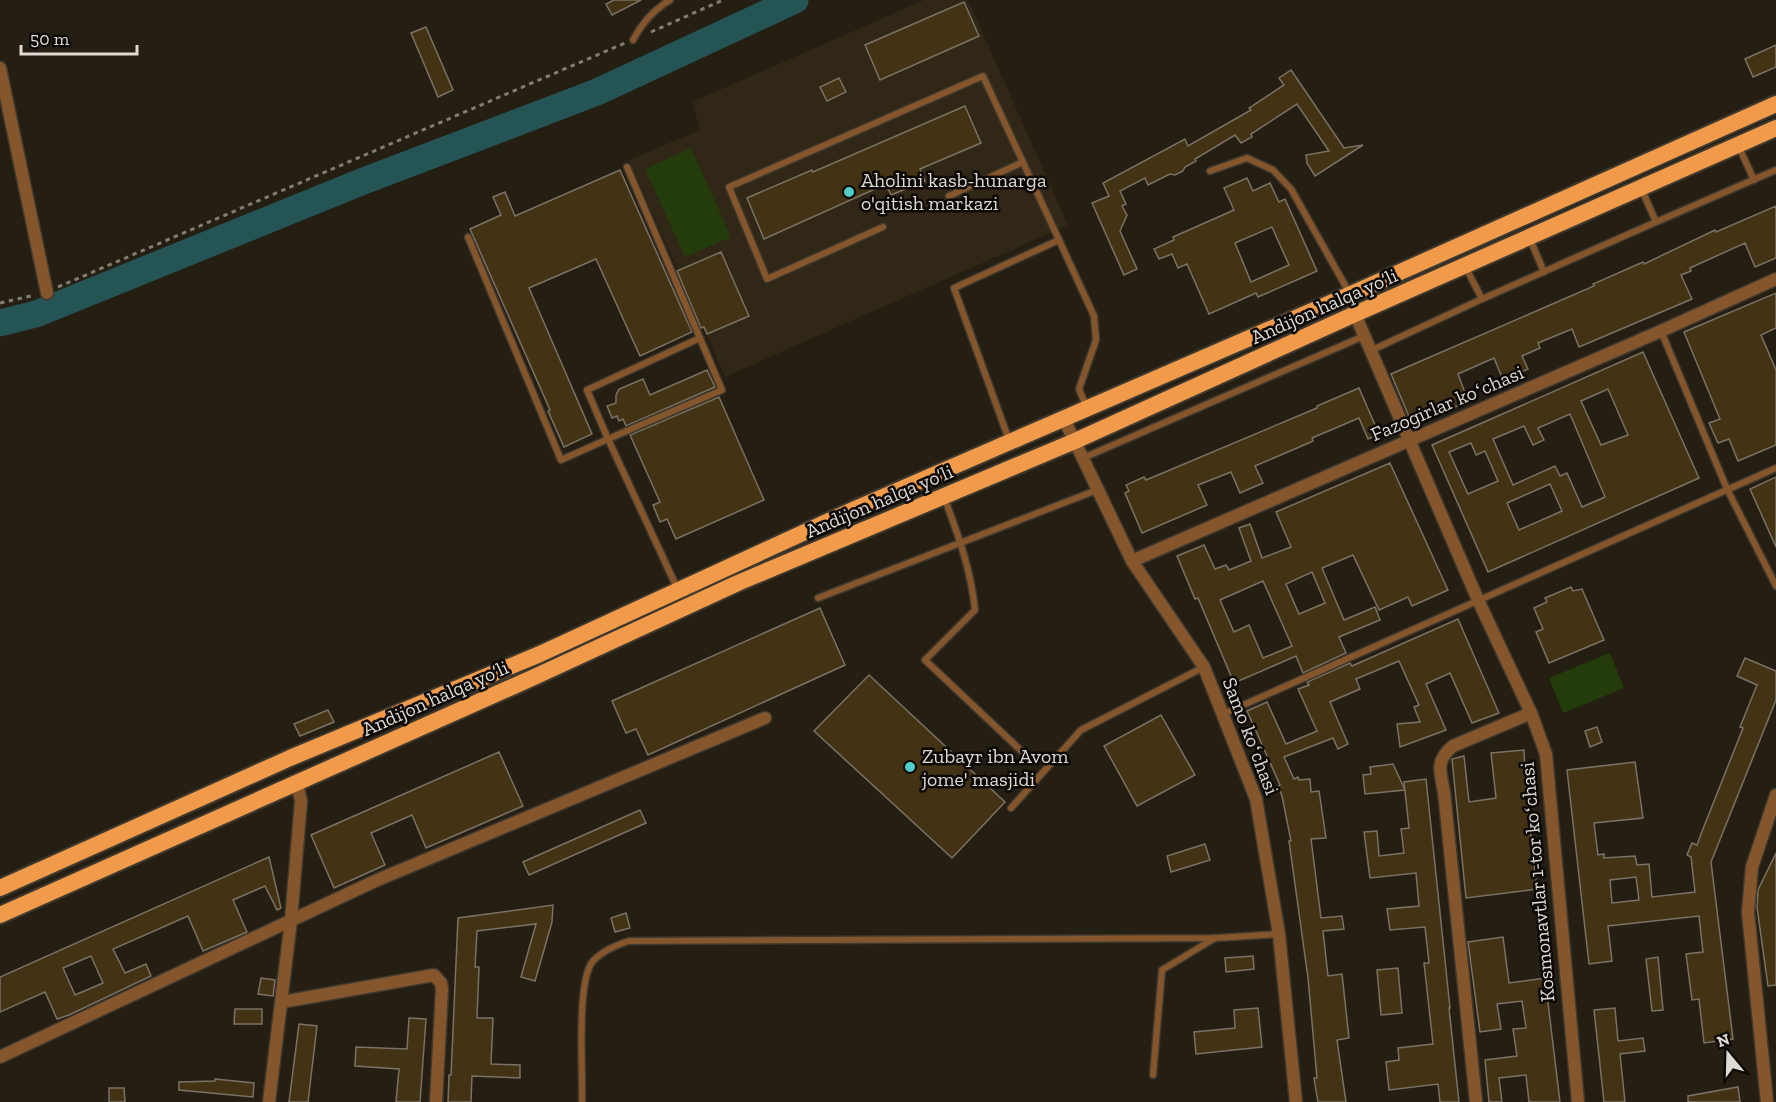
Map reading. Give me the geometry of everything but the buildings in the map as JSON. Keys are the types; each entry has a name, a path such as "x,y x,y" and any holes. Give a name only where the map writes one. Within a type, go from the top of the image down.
{"highway":[{"name":"Andijon halqa yo‘li","path":"0,888 290,758 540,654 855,509 1351,294 1776,104"},
{"name":"Andijon halqa yo‘li","path":"0,915 740,582 1075,441 1776,128"}],"street":[{"path":"0,68 46,293"},
{"name":"Fazogirlar koʻchasi","path":"1132,561 1776,279"},
{"name":"Kosmonavtlar 1-tor koʻchasi","path":"1355,315 1478,600 1532,713 1546,753 1578,1102"},
{"name":"Samo koʻchasi","path":"1064,419 1132,561 1204,666 1256,799 1279,934 1296,1102"},
{"path":"1476,1102 1444,792 1439,766 1443,754 1453,746 1532,713"},
{"path":"0,1057 375,881 765,718"},
{"path":"269,1102 291,920 301,801 297,783"},
{"path":"1767,1102 1748,912 1752,867 1776,795"},
{"path":"282,1002 434,975 441,983 442,989 436,1102"}],"lane":[{"path":"633,40 643,21 670,0"},
{"path":"883,228 767,279 729,187 983,76 1094,316 1096,340 1079,389 1088,409"},
{"path":"1738,144 1754,180"},
{"path":"1210,171 1247,158 1273,170 1290,189 1351,294"},
{"path":"949,196 1023,162"},
{"path":"468,237 561,459 723,390 627,167"},
{"path":"1370,351 1482,299 1776,170"},
{"path":"1640,188 1656,222"},
{"path":"1529,237 1545,272"},
{"path":"1010,443 954,288 1059,240"},
{"path":"1465,265 1482,299"},
{"path":"1661,331 1727,489 1776,586"},
{"path":"1083,458 1364,336"},
{"path":"678,590 586,390 700,338"},
{"path":"1222,715 1776,468"},
{"path":"818,598 1098,490"},
{"path":"944,497 972,582 975,610 925,660 1030,760"},
{"path":"1011,808 1081,730 1204,666"},
{"path":"582,1102 583,988 592,961 612,946 629,941 1216,938 1279,934"},
{"path":"1153,1075 1162,970 1216,938"}],"path":[{"path":"0,303 46,293 723,0"}],"shaded area":[{"name":"Aholini kasb-hunarga o'qitish markazi","path":"924,0 968,0 1068,225 725,377 629,160 700,130 692,102"}],"green space":[{"path":"691,148 731,237 685,257 645,169"},
{"path":"1610,653 1624,688 1563,713 1549,678"}],"waterway":[{"path":"0,323 36,314 361,182 597,92 795,0"}],"place":[{"name":"Aholini kasb-hunarga o'qitish markazi","path":"849,192"},
{"name":"Zubayr ibn Avom jome' masjidi","path":"910,767"}]}
